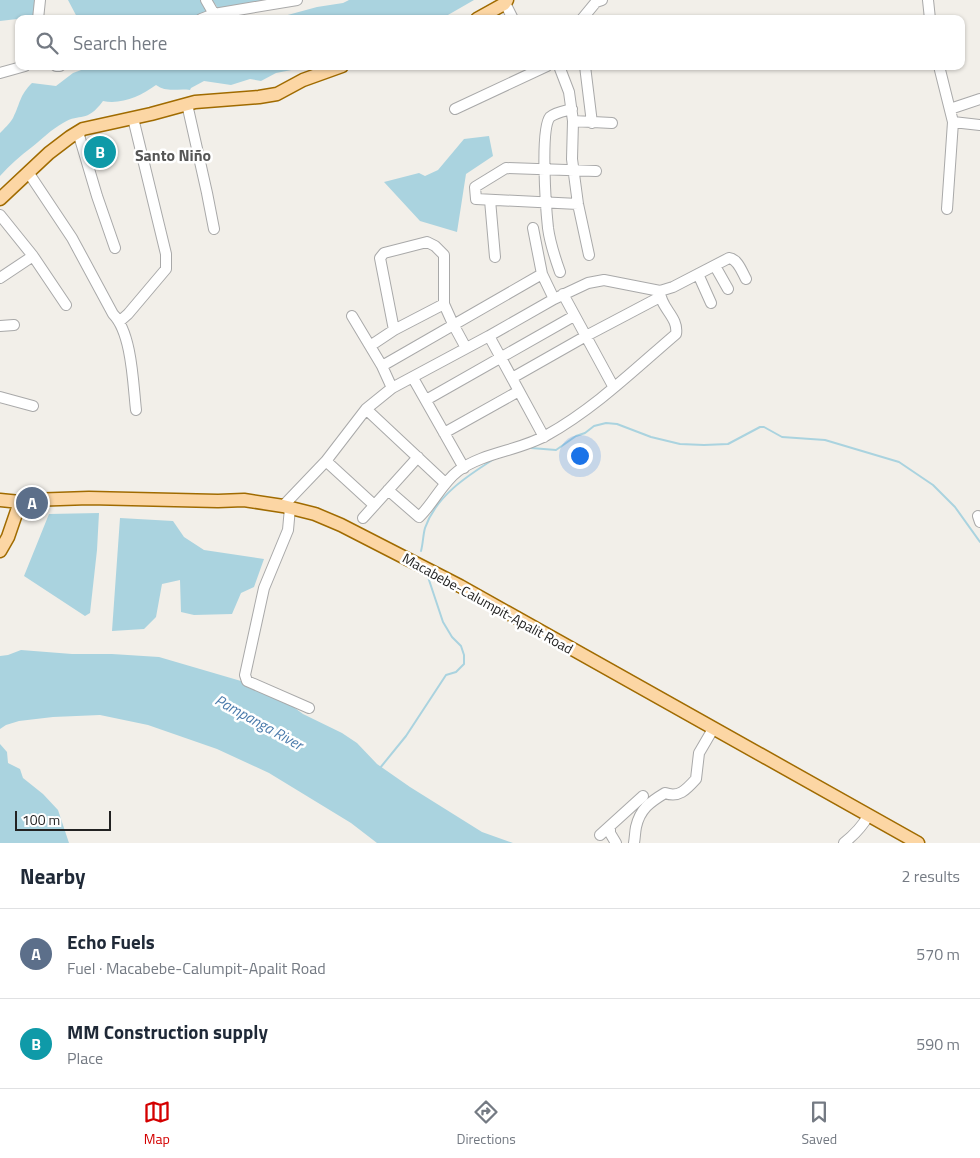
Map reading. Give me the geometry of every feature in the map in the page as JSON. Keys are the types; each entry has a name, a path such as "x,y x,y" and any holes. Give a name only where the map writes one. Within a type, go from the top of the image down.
{"main road":[{"path":"483,15 506,2"},
{"path":"0,199 56,146 78,132 187,104 277,94 303,80 331,70"},
{"name":"Macabebe-Calumpit-Apalit Road","path":"0,500 20,502 89,498 244,500 315,514 341,525 460,586 918,843"},
{"path":"0,551 8,537 20,502"}],"street":[{"path":"38,15 40,0"},
{"path":"206,0 214,14 297,0"},
{"path":"585,15 596,2 602,0"},
{"path":"928,0 930,15"},
{"path":"506,2 511,15"},
{"path":"0,73 15,69"},
{"path":"455,109 538,70"},
{"path":"561,70 569,92 572,109 572,150 578,204 589,255"},
{"path":"585,70 592,123"},
{"path":"940,70 953,122 947,209"},
{"path":"950,109 980,99"},
{"path":"187,104 214,229"},
{"path":"560,272 553,254 550,236 544,169 545,130 550,118 556,113 572,109"},
{"path":"120,321 166,269 166,254 133,118"},
{"path":"573,121 612,123"},
{"path":"953,122 980,125"},
{"path":"78,132 97,196 116,248"},
{"path":"578,204 476,199 475,187 500,170 510,167 596,170"},
{"path":"28,172 59,217 113,314 120,321 128,350 136,410"},
{"path":"490,200 495,256"},
{"path":"0,215 33,256 66,305"},
{"path":"533,228 542,274 574,316 613,386"},
{"path":"394,330 380,258 384,253 427,242 440,250 444,255 444,304 452,324 466,348"},
{"path":"0,278 33,256"},
{"path":"512,378 660,294 729,258 733,258 746,279"},
{"path":"715,266 728,289"},
{"path":"382,366 452,324 542,274"},
{"path":"698,274 711,302"},
{"path":"309,708 247,681 245,675 264,588 288,530 286,507 326,461 366,409 392,388 559,296 588,283 604,280 660,294 676,322 676,334 577,417 544,437 464,468 445,484 419,518 388,490"},
{"path":"370,346 394,330 444,304"},
{"path":"352,316 382,366 392,388"},
{"path":"426,400 574,316"},
{"path":"0,326 14,325"},
{"path":"489,336 544,437"},
{"path":"413,378 464,468"},
{"path":"444,434 519,391"},
{"path":"0,397 33,406"},
{"path":"366,409 445,484"},
{"path":"363,518 418,457"},
{"path":"326,461 374,505"},
{"path":"634,843 635,828 640,813 646,806 664,793 673,796 681,793 696,779 699,753 713,729"},
{"path":"600,835 643,796"},
{"path":"844,843 854,835 868,816"},
{"path":"610,827 610,833 616,843"}],"water":[{"path":"0,0 34,0 34,15 15,15 15,19 0,21"},
{"path":"68,0 201,0 208,13 201,15 76,15"},
{"path":"212,0 268,0 256,4 218,8"},
{"path":"349,0 474,0 448,15 288,15 317,7 343,3"},
{"path":"81,70 291,70 276,73 261,81 250,79 231,85 204,81 190,90 168,90 156,85 131,99 117,102 103,101 92,113 69,120 55,128 19,157 0,176 0,133 13,118 22,96 32,83 56,86 73,73"},
{"path":"489,136 493,156 466,174 457,232 420,221 384,182 419,173 425,176 438,170 464,139"},
{"path":"99,513 90,613 85,616 24,576 49,514"},
{"path":"120,518 173,521 184,537 204,550 264,559 254,587 241,593 232,614 194,615 181,612 180,580 162,584 156,617 144,629 112,631"},
{"name":"Pampanga River","path":"21,650 159,657 241,681 288,703 303,714 342,733 357,743 377,764 410,787 482,832 513,843 377,843 351,823 269,773 217,749 148,725 100,715 19,721 0,729 0,656"},
{"path":"0,744 7,752 8,763 20,769 23,778 43,794 58,810 69,843 0,843"}],"waterway":[{"path":"531,448 556,450 594,426 606,423 617,424 651,437 680,444 704,445 728,444 760,427 764,427 782,437 825,440 899,462 933,485 955,507 980,542"},
{"path":"421,551 425,528 437,506 463,480 494,459"},
{"path":"380,768 406,736 446,675 456,672 464,664 461,646 452,637 443,622 428,577"}],"place":[{"name":"MM Construction supply","path":"100,152"},
{"name":"Echo Fuels","path":"32,503"}],"district":[{"name":"Santo Niño","path":"173,155"}]}
